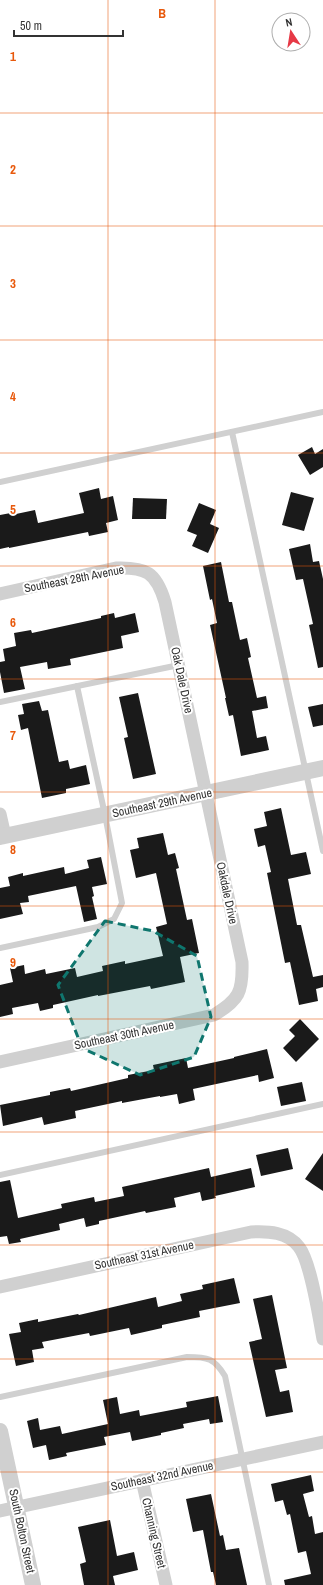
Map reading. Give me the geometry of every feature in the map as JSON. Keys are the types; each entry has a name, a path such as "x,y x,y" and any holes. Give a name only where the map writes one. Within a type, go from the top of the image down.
{"street":[{"name":"Southeast 28th Avenue","path":"0,594 116,568 134,567 147,572"},
{"name":"Oak Dale Drive","path":"147,572 156,581 162,594 179,665 206,793"},
{"name":"Southeast 29th Avenue","path":"2,836 323,768"},
{"name":"Oakdale Drive","path":"206,793 242,962 242,981 240,993"},
{"path":"0,814 2,836"},
{"name":"Southeast 30th Avenue","path":"0,1062 214,1015 234,1002 240,993"},
{"name":"Southeast 31st Avenue","path":"0,1287 251,1232 278,1233 289,1238 299,1247 307,1262 323,1339"},
{"name":"South Bolton Street","path":"0,1431 33,1585"},
{"name":"Southeast 32nd Avenue","path":"0,1511 323,1442"},
{"name":"Channing Street","path":"142,1480 166,1585"}],"lane":[{"path":"0,482 323,412"},
{"path":"232,432 323,851"},
{"path":"0,702 179,665"},
{"path":"0,948 98,927 114,919 122,903 105,815 77,686"},
{"path":"0,1175 323,1104"},
{"path":"0,1397 188,1357 204,1357 217,1364 225,1376 269,1585"}],"highlighted area":[{"path":"105,921 153,931 197,956 211,1017 194,1057 140,1075 82,1048 58,985"}],"building":[{"path":"312,447 315,454 323,449 323,467 310,475 298,455"},
{"path":"99,488 101,499 113,496 118,520 106,523 108,532 89,536 88,532 0,549 0,515 16,512 16,514 35,510 38,523 84,513 79,493"},
{"path":"291,492 314,498 304,531 282,525"},
{"path":"133,498 167,499 166,519 132,519"},
{"path":"199,503 216,510 210,524 219,528 208,553 192,546 197,535 187,531"},
{"path":"310,544 313,562 319,561 323,579 323,667 318,668 309,625 313,624 303,579 296,580 289,549"},
{"path":"221,562 229,602 232,602 240,640 247,638 251,657 248,658 257,698 266,696 268,708 252,711 257,738 266,736 269,750 241,756 233,715 229,716 210,625 217,623 212,599 210,600 203,566"},
{"path":"114,613 115,618 135,613 139,632 121,636 123,648 70,659 71,665 48,669 47,662 20,667 25,689 4,693 0,672 0,662 5,661 3,649 16,646 14,633 31,630 32,633 101,618 101,616"},
{"path":"138,693 156,774 133,779 124,738 128,737 119,697"},
{"path":"39,701 42,711 48,710 59,762 68,760 70,769 86,765 90,784 66,789 66,793 42,798 28,728 21,730 18,715 24,714 22,704"},
{"path":"323,704 323,725 313,727 308,707"},
{"path":"281,808 291,855 306,852 311,874 288,879 297,925 301,925 313,977 323,975 323,987 316,989 318,1001 299,1005 290,962 285,963 267,873 271,872 265,845 258,847 254,829 267,826 264,812"},
{"path":"163,833 168,855 175,853 179,868 176,869 187,920 192,919 199,953 180,957 185,982 151,989 150,986 98,995 53,1005 53,1008 40,1011 38,1003 12,1008 13,1014 0,1017 0,985 13,982 10,968 24,965 25,974 45,969 46,974 75,968 77,977 103,971 102,966 125,961 125,964 163,956 156,927 167,924 156,873 136,878 130,850 139,848 137,838"},
{"path":"101,857 107,884 92,887 94,896 92,897 97,919 84,922 76,886 28,896 29,902 20,903 23,914 0,919 0,888 10,886 8,877 23,873 23,876 64,867 65,874 89,868 87,860"},
{"path":"300,1019 319,1039 296,1062 283,1048 295,1036 289,1030"},
{"path":"267,1049 274,1078 259,1082 258,1075 193,1089 195,1100 179,1104 177,1094 160,1096 122,1103 122,1101 75,1111 76,1118 44,1125 42,1117 3,1126 0,1105 50,1095 50,1092 70,1088 71,1091 128,1078 128,1075 154,1070 153,1065 186,1058 188,1068"},
{"path":"302,1082 306,1101 281,1106 277,1087"},
{"path":"288,1148 293,1169 261,1176 256,1155"},
{"path":"323,1153 323,1191 305,1179"},
{"path":"209,1168 211,1177 251,1168 255,1187 215,1196 216,1198 202,1201 200,1192 174,1198 176,1207 146,1213 145,1211 99,1221 99,1224 86,1227 84,1218 59,1224 60,1230 20,1239 21,1242 9,1244 7,1236 0,1237 0,1182 10,1180 18,1218 62,1208 61,1204 94,1197 95,1202 124,1196 122,1187"},
{"path":"234,1278 240,1303 199,1311 200,1317 162,1325 162,1328 131,1335 129,1328 90,1336 89,1333 42,1342 44,1348 32,1350 34,1362 16,1366 9,1334 21,1332 19,1323 38,1319 38,1322 79,1315 156,1297 158,1307 182,1301 180,1294 203,1289 202,1285"},
{"path":"272,1295 287,1368 275,1370 280,1392 289,1390 293,1412 266,1417 249,1342 262,1339 253,1299"},
{"path":"218,1396 223,1422 210,1424 209,1419 183,1424 184,1428 161,1433 161,1435 132,1441 130,1432 104,1437 106,1445 66,1453 67,1456 49,1460 46,1445 33,1448 27,1421 38,1418 40,1430 60,1426 62,1434 108,1424 103,1400 117,1397 120,1414 139,1410 140,1416 187,1407 186,1402"},
{"path":"311,1475 314,1491 303,1494 309,1517 312,1516 315,1534 323,1532 323,1585 285,1585 284,1580 311,1574 306,1551 298,1553 290,1514 287,1515 283,1500 275,1502 271,1484"},
{"path":"211,1494 220,1536 223,1535 226,1550 239,1548 247,1585 216,1585 213,1572 211,1572 203,1530 193,1532 186,1499"},
{"path":"110,1520 117,1556 134,1552 138,1570 113,1576 115,1585 84,1585 80,1564 86,1562 78,1527"}]}
